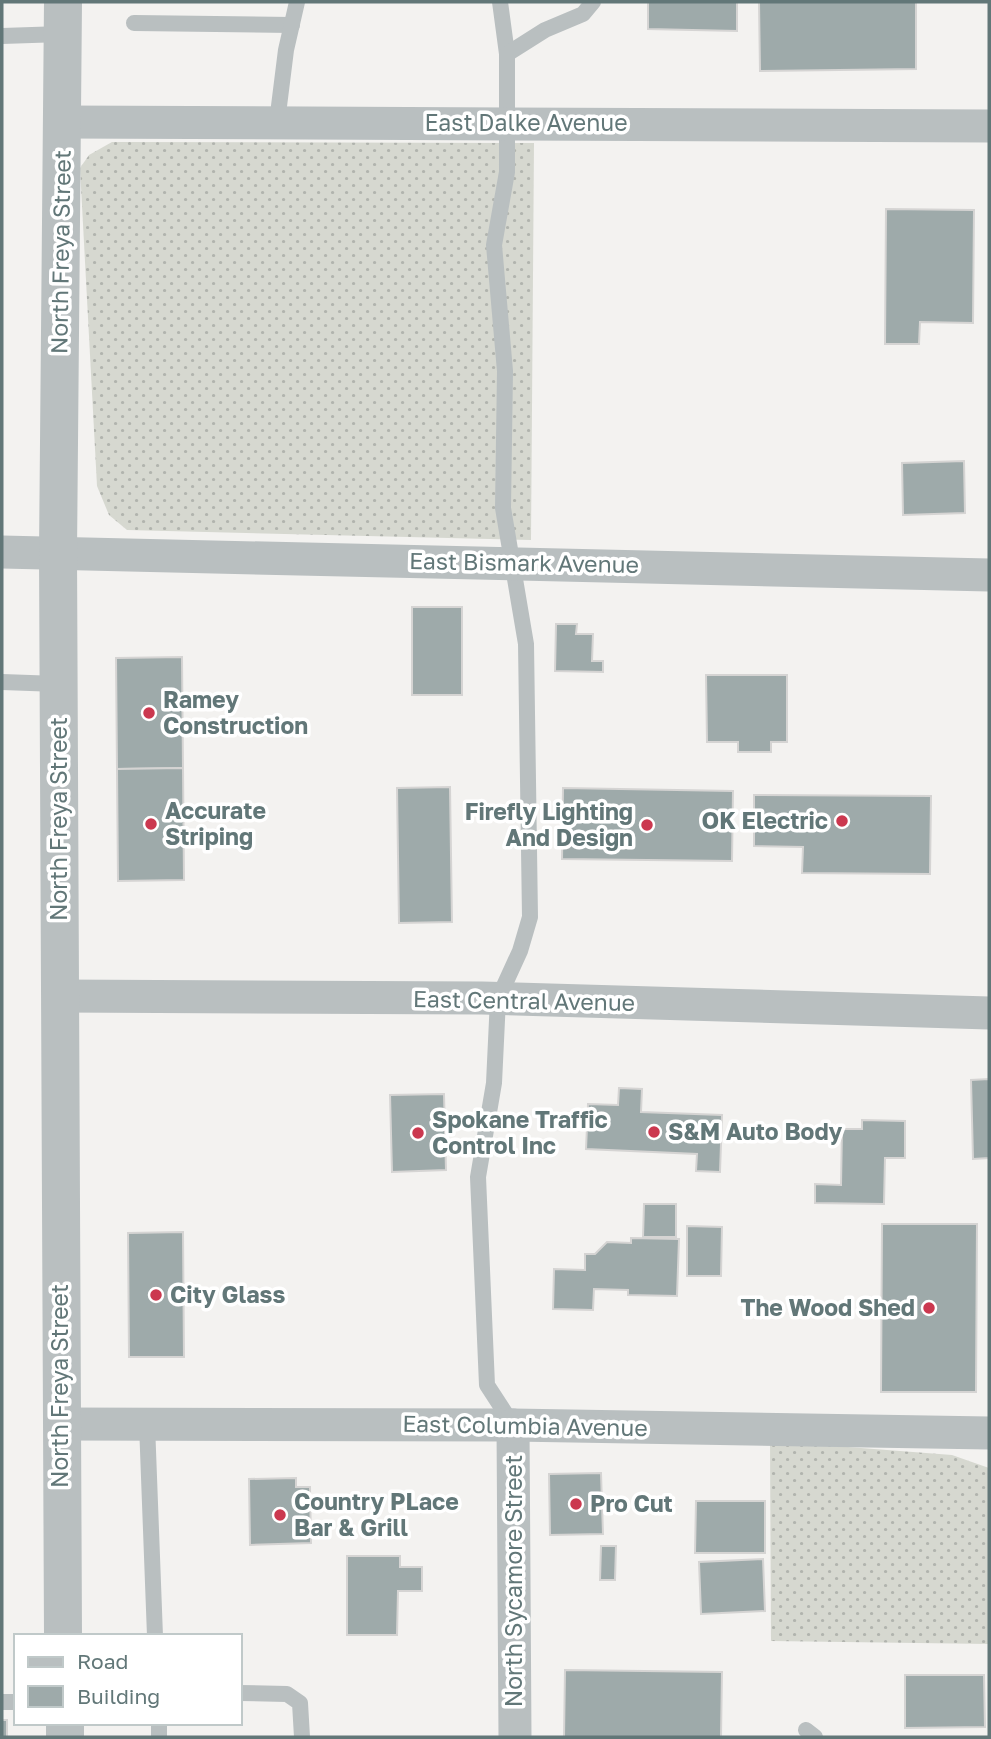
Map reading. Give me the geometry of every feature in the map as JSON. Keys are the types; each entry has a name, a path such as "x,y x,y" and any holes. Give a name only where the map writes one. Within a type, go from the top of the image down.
{"street":[{"name":"North Freya Street","path":"63,18 58,684 60,1424 64,1634"},
{"name":"East Dalke Avenue","path":"62,122 989,126"},
{"name":"East Bismark Avenue","path":"2,552 989,575"},
{"name":"East Central Avenue","path":"59,996 498,999 989,1013"},
{"name":"East Columbia Avenue","path":"60,1424 513,1425 989,1433"},
{"name":"North Sycamore Street","path":"513,1425 515,1737"}],"lane":[{"path":"277,122 297,2"},
{"path":"500,2 507,54 507,172 494,245 505,372 503,508 526,644 530,917 520,951 498,999 492,1095 478,1177 487,1385 513,1425"},
{"path":"507,54 545,30 583,14 593,2"},
{"path":"2,36 63,18"},
{"path":"134,23 292,25"},
{"path":"2,682 58,684"},
{"path":"147,1424 155,1634"},
{"path":"242,1693 288,1694 300,1703 302,1737"}],"shaded area":[{"path":"112,142 534,143 531,540 127,530 109,515 97,486 80,168 89,155"},
{"path":"770,1441 952,1455 989,1468 989,1644 771,1641"}],"building":[{"path":"648,2 737,2 737,31 648,29"},
{"path":"759,2 916,2 916,69 760,71"},
{"path":"886,209 974,210 973,323 920,322 919,344 885,344"},
{"path":"964,461 965,513 903,515 902,463"},
{"path":"412,607 462,607 462,695 412,695"},
{"path":"556,624 577,624 576,634 593,634 592,661 603,661 603,672 555,671"},
{"name":"Ramey Construction","path":"182,657 183,768 117,769 116,658"},
{"path":"706,675 787,675 787,742 771,742 771,752 738,752 738,742 707,742"},
{"name":"Accurate Striping","path":"183,768 184,880 118,881 117,769"},
{"path":"450,787 452,922 399,923 397,788"},
{"name":"Firefly Lighting And Design","path":"563,788 733,791 732,861 562,859"},
{"name":"OK Electric","path":"754,795 931,796 930,874 802,873 803,847 754,846"},
{"path":"989,1079 989,1158 973,1159 971,1080"},
{"name":"S&M Auto Body","path":"619,1088 642,1089 641,1112 722,1115 720,1172 696,1171 697,1154 586,1149 588,1104 618,1105"},
{"name":"Spokane Traffic Control Inc","path":"444,1094 446,1170 392,1172 390,1095"},
{"path":"862,1120 905,1121 905,1158 885,1158 884,1204 815,1203 815,1184 841,1185 842,1129 862,1129"},
{"path":"644,1204 676,1204 676,1237 643,1237"},
{"name":"The Wood Shed","path":"882,1224 977,1224 976,1392 881,1392"},
{"path":"687,1226 722,1227 721,1276 687,1276"},
{"name":"City Glass","path":"183,1232 184,1357 129,1357 128,1233"},
{"path":"631,1238 679,1239 677,1296 628,1295 628,1290 594,1289 593,1310 553,1309 554,1269 585,1270 585,1254 595,1254 607,1242 631,1243"},
{"name":"Pro Cut","path":"601,1473 603,1534 550,1535 549,1474"},
{"name":"Country PLace Bar & Grill","path":"296,1478 296,1487 310,1487 311,1543 250,1545 249,1479"},
{"path":"696,1501 765,1501 765,1553 695,1553"},
{"path":"601,1546 616,1546 615,1580 600,1580"},
{"path":"347,1556 400,1556 400,1567 422,1567 422,1591 398,1591 397,1635 347,1635"},
{"path":"763,1559 765,1611 701,1614 699,1562"},
{"path":"565,1670 722,1672 721,1737 564,1737"},
{"path":"905,1675 984,1675 985,1727 905,1728"},
{"path":"2,1720 7,1720 7,1737 2,1737"}],"place":[{"name":"Ramey Construction","path":"149,713"},
{"name":"OK Electric","path":"842,821"},
{"name":"Accurate Striping","path":"151,824"},
{"name":"Firefly Lighting And Design","path":"647,825"},
{"name":"S&M Auto Body","path":"654,1132"},
{"name":"Spokane Traffic Control Inc","path":"418,1133"},
{"name":"City Glass","path":"156,1295"},
{"name":"The Wood Shed","path":"929,1308"},
{"name":"Pro Cut","path":"576,1504"},
{"name":"Country PLace Bar & Grill","path":"280,1515"}]}
